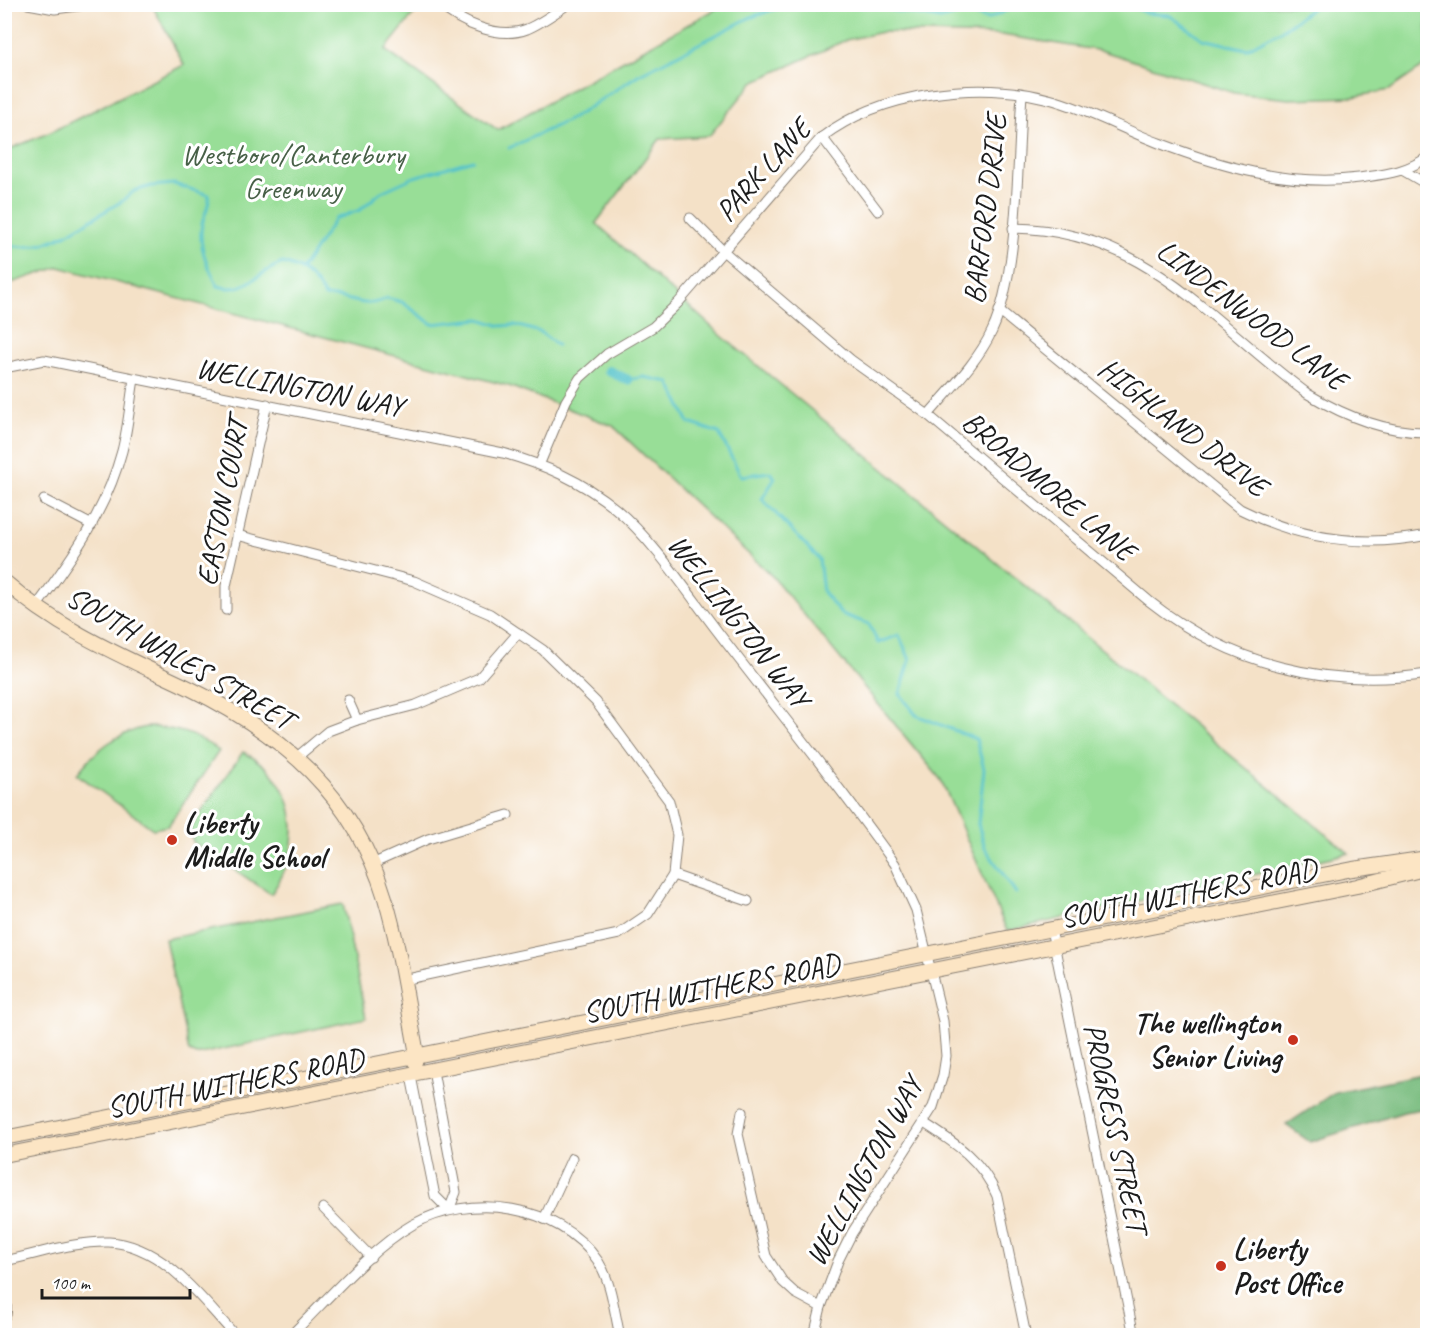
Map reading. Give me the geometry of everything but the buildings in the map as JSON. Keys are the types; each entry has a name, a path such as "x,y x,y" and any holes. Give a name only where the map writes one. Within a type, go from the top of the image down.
{"main road":[{"name":"SOUTH WALES STREET","path":"4,581 36,607 113,654 189,688 257,725 297,757 339,805 372,864 385,898 417,1054 411,1076"},
{"name":"SOUTH WITHERS ROAD","path":"4,1138 1353,868 1428,858"},
{"name":"SOUTH WITHERS ROAD","path":"4,1155 411,1076 1357,886 1428,868"},
{"path":"417,1054 433,1071"},
{"path":"4,1266 4,1313"}],"street":[{"path":"28,4 56,9 92,4"},
{"path":"439,4 458,18 477,26 516,31 538,23 568,4"},
{"name":"PARK LANE","path":"540,463 566,401 580,378 599,359 653,327 678,303 822,137 863,111 896,101 960,93 1022,95 1048,99 1160,143 1250,173 1339,181 1404,171 1428,157"},
{"name":"BARFORD DRIVE","path":"928,416 974,361 992,331 999,311 1012,228 1022,95"},
{"path":"822,137 878,211"},
{"path":"1404,171 1428,184"},
{"name":"BROADMORE LANE","path":"690,218 722,250 851,360 928,416 1149,602 1205,639 1249,659 1301,673 1346,677 1428,674"},
{"name":"LINDENWOOD LANE","path":"1012,228 1078,236 1129,255 1167,278 1308,394 1330,407 1378,425 1428,432"},
{"name":"HIGHLAND DRIVE","path":"999,311 1240,509 1283,527 1338,540 1385,541 1428,535"},
{"name":"WELLINGTON WAY","path":"4,368 44,360 267,404 540,463 565,474 617,510 686,589 896,864 916,910 943,1021 946,1056 939,1091 924,1123 852,1233 838,1261 821,1307 814,1335"},
{"path":"36,607 92,525 108,493 122,451 134,379"},
{"name":"EASTON COURT","path":"226,610 226,586 267,404"},
{"path":"44,500 92,525"},
{"path":"237,535 414,581 490,614 543,650 596,702 669,801 677,836 673,875 648,914 619,934 403,980"},
{"path":"297,757 328,731 357,720 416,705 479,678 518,633"},
{"path":"348,700 357,720"},
{"path":"372,864 428,839 508,815"},
{"path":"673,875 748,901"},
{"name":"PROGRESS STREET","path":"1051,929 1134,1335"},
{"path":"433,1071 456,1192 448,1210"},
{"path":"411,1076 435,1196 448,1210"},
{"path":"742,1112 738,1134 766,1256 783,1282 795,1293 821,1307"},
{"path":"924,1123 975,1160 991,1183 997,1196 1026,1335"},
{"path":"544,1219 572,1158"},
{"path":"290,1335 371,1257 413,1224 448,1210 491,1206 526,1212 544,1219 572,1235 597,1260 609,1285 620,1335"},
{"path":"323,1208 371,1257"},
{"path":"4,1261 92,1243 109,1242 139,1249 168,1265 236,1335"}],"green space":[{"name":"Westboro/Canterbury Greenway","path":"152,5 421,5 385,50 498,130 723,5 1427,5 1427,64 1389,90 1353,97 1289,99 1234,93 1103,51 1002,35 882,32 846,40 753,82 709,136 660,139 596,223 723,337 1349,853 1007,931 941,780 773,577 613,426 509,386 59,267 5,285 5,151 51,132 184,65"},
{"path":"146,727 166,728 185,733 219,751 168,826 153,829 77,774 107,744 125,734"},
{"path":"243,752 262,764 277,780 287,797 292,816 293,836 290,856 271,894 193,842 190,828"},
{"path":"343,904 366,1018 196,1055 189,1052 165,939"},
{"path":"1427,1073 1427,1108 1404,1112 1310,1142 1286,1125 1335,1092"}],"waterway":[{"path":"509,148 573,118 638,75 749,18 789,4"},
{"path":"825,4 843,7 870,6 941,19 966,12 988,19 1021,4"},
{"path":"1130,4 1145,13 1169,15 1203,39 1246,49 1282,30 1318,4"},
{"path":"302,269 335,219 360,210 381,192 414,177 473,160"},
{"path":"4,245 25,247 44,244 67,234 124,200 134,191 152,186 174,184 209,195 201,227 201,239 206,260 218,286 228,288 244,285 283,263 308,275 325,297 364,303 379,302 387,298 402,302 432,324 480,319 501,326 515,325 540,332 557,345"},
{"path":"609,371 628,380"},
{"path":"628,380 643,377 669,382 689,423 719,433 741,476 770,472 775,478 762,499 819,559 823,592 841,614 869,624 878,643 899,635 910,660 900,694 916,715 976,739 984,769 978,824 985,848 1016,893"}],"place":[{"name":"Liberty Middle School","path":"172,840"},
{"name":"The wellington Senior Living","path":"1293,1040"},
{"name":"Liberty Post Office","path":"1221,1266"}]}
